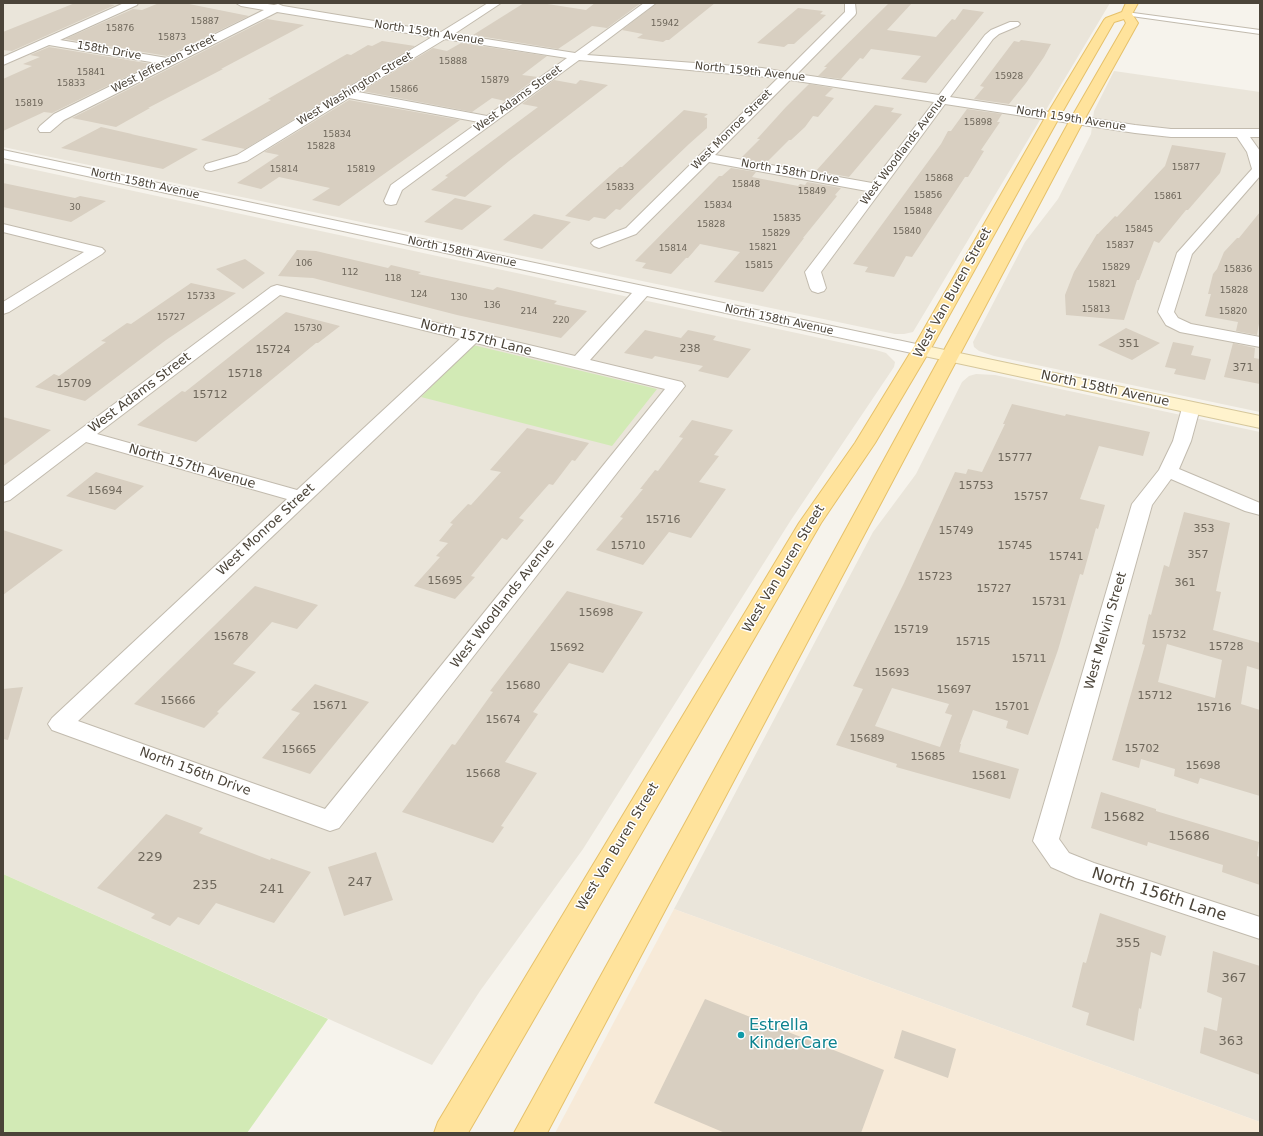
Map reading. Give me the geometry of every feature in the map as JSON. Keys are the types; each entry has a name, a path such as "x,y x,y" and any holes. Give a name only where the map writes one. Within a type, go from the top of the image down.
{"main road":[{"path":"1126,14 1132,3"},
{"name":"West Van Buren Street","path":"450,1133 810,523 865,443 921,350 1053,116 1110,20 1126,14 1132,23 1077,120 951,357 530,1133"}],"street":[{"path":"3,61 133,3"},
{"name":"North 159th Avenue","path":"241,3 576,57 605,61 741,69 1158,132 1260,133"},
{"name":"West Jefferson Street","path":"45,130 59,117 286,3"},
{"name":"West Washington Street","path":"211,167 242,158 496,3"},
{"name":"West Adams Street","path":"392,201 396,188 651,3"},
{"name":"West Monroe Street","path":"599,243 632,231 787,75 851,13 850,3"},
{"name":"West Woodlands Avenue","path":"818,288 812,272 988,37 995,32 1014,24"},
{"name":"158th Drive","path":"48,41 169,62"},
{"path":"347,94 490,120"},
{"path":"1241,133 1254,152 1260,169 1185,253 1166,312 1172,321 1186,328 1260,342"},
{"name":"North 158th Avenue","path":"3,154 1260,422"},
{"name":"North 158th Drive","path":"705,157 875,188"},
{"path":"3,228 97,251 3,309"},
{"name":"West Adams Street","path":"3,496 277,290"},
{"name":"North 157th Lane","path":"277,290 676,386"},
{"path":"578,363 644,291"},
{"name":"West Monroe Street","path":"60,724 472,337"},
{"name":"West Woodlands Avenue","path":"330,821 676,386"},
{"name":"West Melvin Street","path":"1060,860 1046,841 1142,504 1168,471 1182,441 1191,408"},
{"name":"North 157th Avenue","path":"84,436 301,497"},
{"path":"1168,471 1252,507 1260,509"},
{"name":"North 156th Drive","path":"60,724 330,821"},
{"name":"North 156th Lane","path":"1060,860 1085,871 1260,928"}],"lane":[{"path":"1126,14 1260,32"},
{"path":"1248,30 1260,28"}],"shaded area":[{"path":"3,3 1110,3 913,332 895,334 3,147"},
{"path":"1114,71 1260,92 1260,412 994,356 979,351 974,347 973,342 1025,242 1058,199 1091,134 1094,111"},
{"path":"3,163 876,350 886,353 895,362 894,367 791,520 583,849 480,991 432,1065 3,874"},
{"path":"976,374 995,375 1260,432 1260,1122 674,909 873,532 916,474 962,382 969,376"},
{"path":"674,909 1260,1122 1260,1133 555,1133"}],"green space":[{"path":"473,345 657,389 612,446 421,397"},
{"path":"3,874 328,1019 247,1133 3,1133"}],"building":[{"path":"75,3 101,3 115,5 12,51 3,50 3,32"},
{"path":"159,3 184,3 249,16 167,56 65,39 133,9 142,10"},
{"path":"524,3 541,3 586,10 595,3 641,3 607,28 592,26 558,49 473,35"},
{"path":"657,3 715,3 669,40 663,42 637,38 643,34 622,30"},
{"path":"889,3 912,3 887,30 936,37 952,19 955,20 963,9 984,12 926,83 901,79 921,56 871,49 863,59 860,58 841,79 818,76 827,67 824,67"},
{"path":"798,8 823,11 820,14 826,15 794,44 788,44 784,47 757,43"},
{"path":"267,19 304,25 148,108 150,108 116,127 72,118"},
{"path":"1021,40 1051,44 1026,83 1009,104 974,99 984,87 980,86 1014,41 1019,42"},
{"path":"382,41 415,46 245,149 201,140 271,100 268,99 347,54 351,55 368,45 372,46"},
{"path":"461,43 547,56 522,75 538,77 505,101 492,98 472,112 362,91 433,48 447,51"},
{"path":"49,47 152,64 52,113 44,112 3,131 3,79 32,66 23,64 40,57 30,55"},
{"path":"554,80 576,84 580,80 608,85 509,161 465,197 431,190 448,177 445,176 538,107 522,104"},
{"path":"809,84 833,88 825,96 834,98 818,117 813,116 805,127 791,140 789,140 766,163 741,158 760,139 757,139 786,107"},
{"path":"349,100 460,120 339,206 312,200 330,188 279,177 261,189 237,183 279,155 264,152"},
{"path":"875,105 894,108 891,112 902,114 849,177 816,171"},
{"path":"967,109 1002,114 997,122 1000,122 981,150 984,151 968,177 965,177 912,257 906,256 894,277 865,272 868,267 853,264 941,144 948,131 951,131"},
{"path":"684,110 708,114 704,117 707,118 707,128 620,210 616,209 605,219 594,217 589,221 565,216 620,167 622,167"},
{"path":"101,127 198,149 163,169 61,148"},
{"path":"1172,145 1226,153 1220,173 1188,210 1186,210 1159,243 1154,241 1139,280 1137,280 1124,320 1066,315 1065,295 1074,272 1097,234 1115,216 1117,217 1165,166"},
{"path":"731,168 756,172 752,177 798,186 800,184 805,185 807,182 841,188 835,195 837,196 803,238 763,292 714,282 740,252 700,244 671,274 642,268 646,263 635,261 719,176 722,176"},
{"path":"3,183 75,198 80,196 106,201 71,222 3,207"},
{"path":"455,198 492,206 462,230 424,222"},
{"path":"1260,212 1260,318 1257,335 1236,331 1238,322 1205,316 1211,294 1208,294 1213,274 1217,269 1224,252 1237,238 1239,238"},
{"path":"534,214 571,222 542,249 503,240"},
{"path":"297,250 316,251 388,268 391,265 421,272 418,274 493,290 497,287 557,301 554,304 587,311 561,338 457,315 313,278 278,276"},
{"path":"245,259 265,273 243,289 216,269"},
{"path":"191,283 236,293 166,340 85,401 35,387 54,374 59,376 106,342 101,341 127,323 131,324"},
{"path":"286,312 340,326 316,343 196,442 137,425 182,391 185,392"},
{"path":"1126,328 1160,343 1132,360 1098,345"},
{"path":"645,330 681,338 688,330 716,336 713,340 751,349 728,378 698,371 703,366 655,356 652,359 624,353"},
{"path":"1173,342 1194,346 1191,355 1211,359 1205,380 1174,374 1176,369 1165,367"},
{"path":"1233,343 1255,348 1254,358 1260,359 1260,384 1224,377"},
{"path":"1012,404 1065,416 1066,414 1150,432 1143,456 1099,446 1080,499 1105,505 1098,529 1096,528 1083,575 1080,574 1058,650 1028,735 1006,728 1008,721 973,710 960,744 959,752 1019,769 1010,799 896,767 897,764 836,745 863,689 853,686 904,583 955,472 966,474 968,469 982,472 1005,424 1003,424","holes":["892,688 949,704 945,713 952,715 940,747 875,726"]},
{"path":"3,417 51,430 3,466"},
{"path":"692,420 733,430 714,455 719,456 699,482 726,489 691,538 669,532 643,565 596,550 623,518 620,517 643,489 640,489 655,470 658,471 683,438 679,437"},
{"path":"527,428 589,443 575,461 572,460 553,485 549,484 519,518 524,520 507,540 502,538 471,576 475,577 455,599 414,586 440,557 436,556 448,543 439,541 453,524 450,523 468,504 471,505 501,472 490,470"},
{"path":"96,472 144,486 115,510 66,496"},
{"path":"1184,512 1230,523 1216,591 1221,592 1213,630 1260,643 1260,670 1247,666 1241,704 1260,710 1260,796 1200,778 1198,784 1174,776 1175,769 1141,759 1139,768 1112,760 1145,645 1142,644 1149,614 1151,615 1164,565 1169,567","holes":["1167,644 1222,660 1215,698 1158,682"]},
{"path":"3,530 63,550 3,595"},
{"path":"255,586 318,605 297,629 272,622 233,664 256,672 217,712 219,713 204,728 134,704"},
{"path":"567,591 643,612 603,673 569,663 533,712 538,714 505,762 537,773 501,826 504,827 493,843 402,812 452,744 455,745 493,692 490,691"},
{"path":"315,684 369,702 310,774 262,758 300,713 291,710"},
{"path":"23,687 8,740 3,739 3,689"},
{"path":"1101,792 1156,809 1156,811 1259,842 1257,856 1260,857 1260,885 1222,872 1223,865 1148,842 1147,846 1091,828"},
{"path":"166,814 203,828 199,833 270,860 271,858 311,872 274,923 216,903 199,925 178,917 170,926 151,918 155,914 97,888"},
{"path":"376,852 393,900 344,916 328,867"},
{"path":"1100,913 1166,936 1161,956 1151,952 1141,1009 1139,1008 1134,1041 1086,1025 1089,1013 1072,1007 1083,962 1086,963"},
{"path":"1213,951 1260,966 1260,1075 1200,1053 1204,1027 1217,1031 1222,998 1207,992"},
{"name":"Estrella KinderCare","path":"705,999 884,1070 861,1133 725,1133 654,1103"},
{"path":"902,1030 956,1049 948,1078 894,1058"}],"place":[{"name":"Estrella KinderCare","path":"741,1035"}]}
